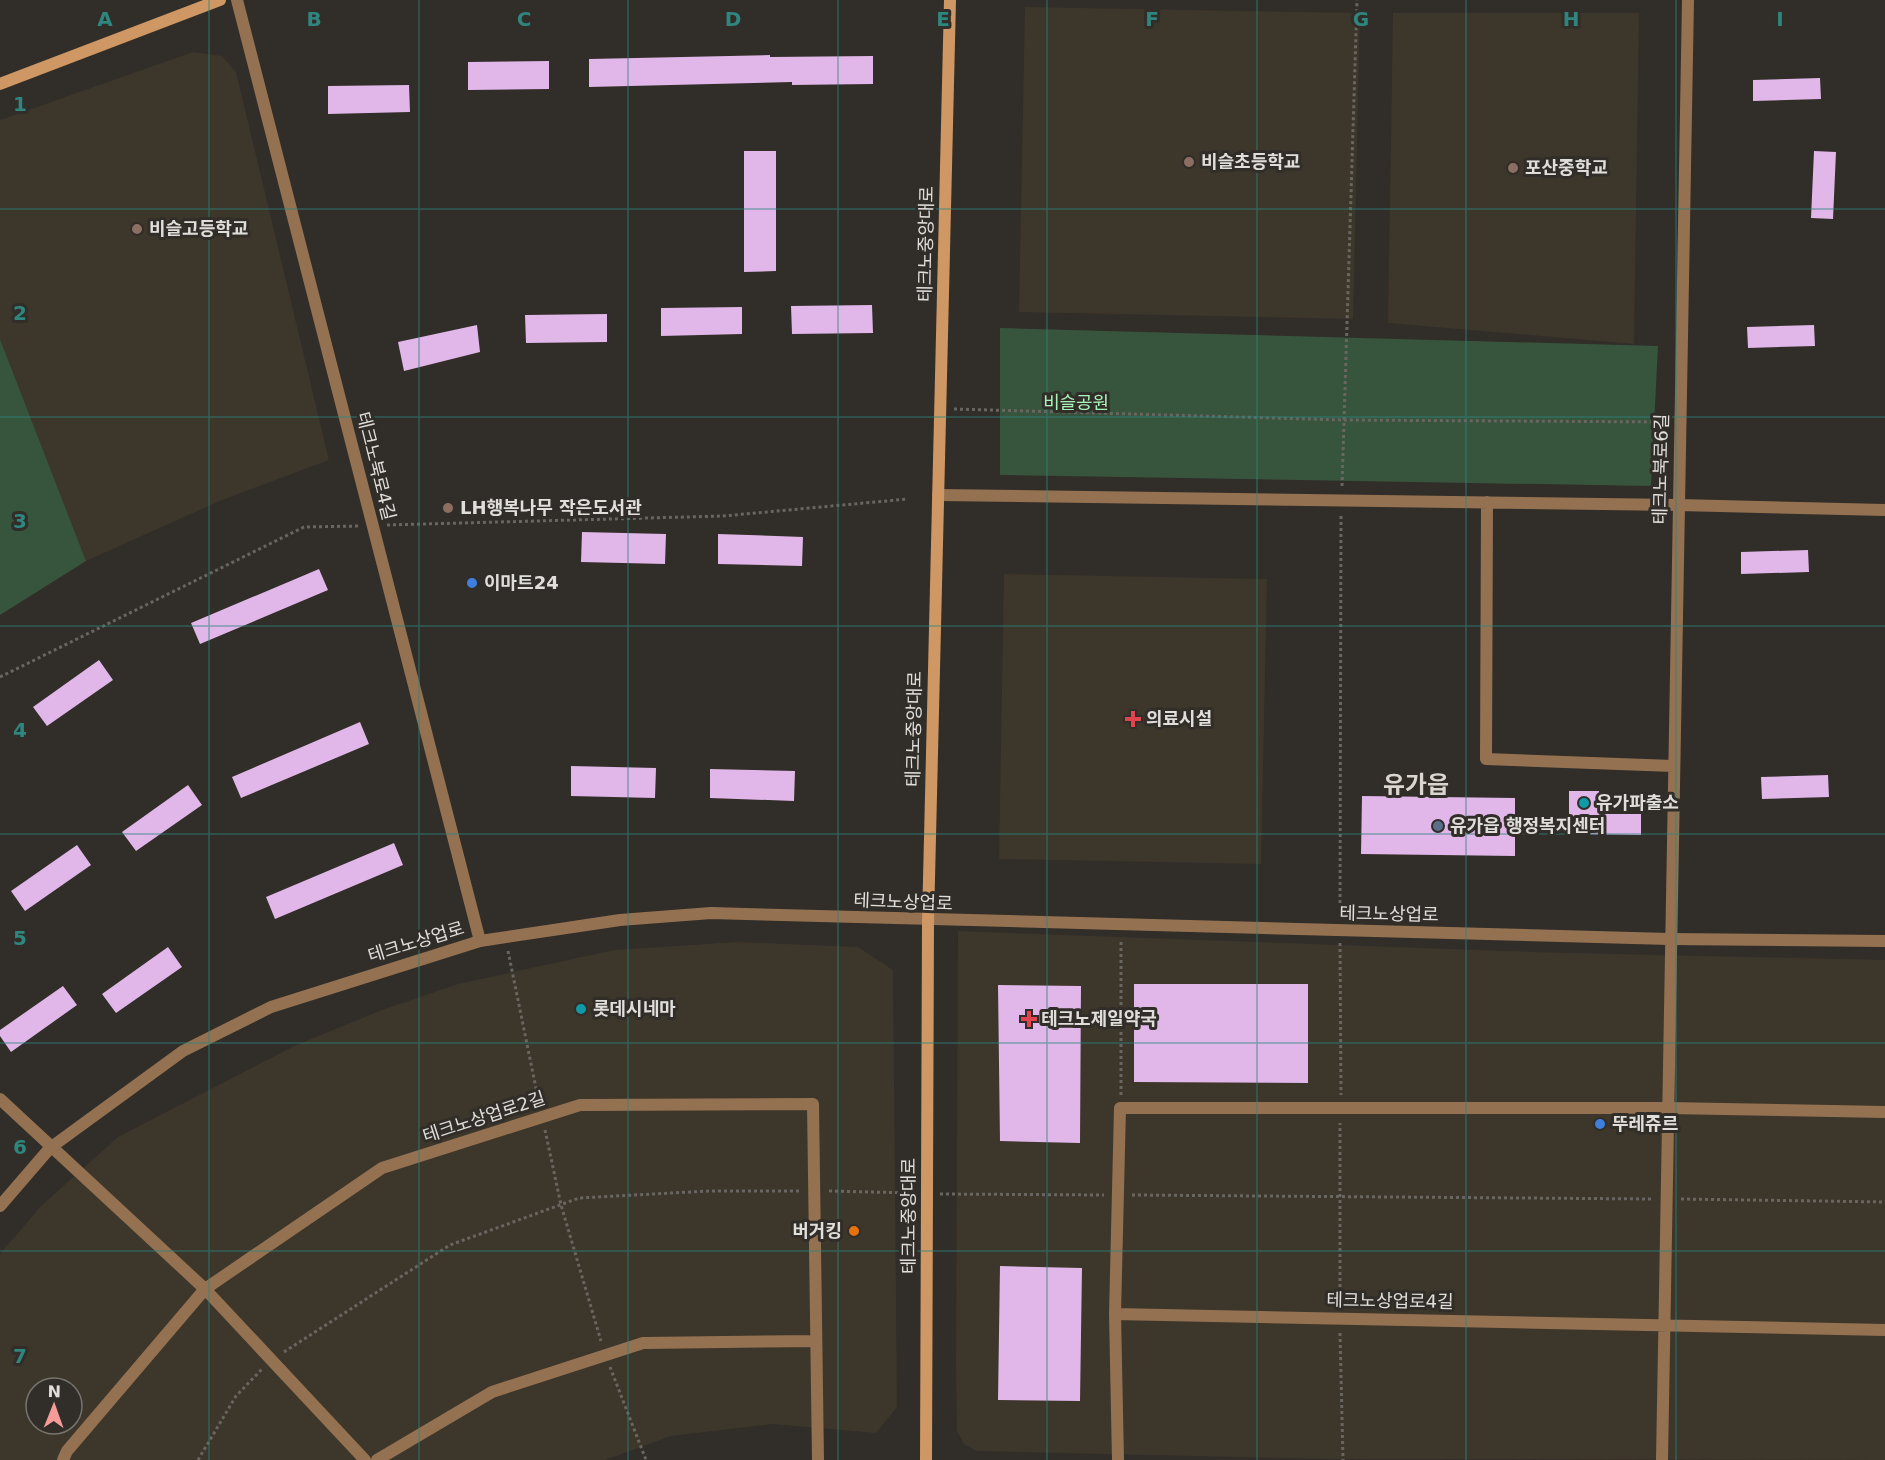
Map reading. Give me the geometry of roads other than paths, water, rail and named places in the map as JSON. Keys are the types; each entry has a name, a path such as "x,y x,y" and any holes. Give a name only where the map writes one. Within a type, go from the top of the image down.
{"main road":[{"path":"0,84 220,0"},
{"name":"테크노중앙대로","path":"926,1460 928,921 950,0"}],"street":[{"name":"테크노북로4길","path":"237,0 480,941"},
{"name":"테크노북로6길","path":"1670,939 1688,0"},
{"path":"938,495 1678,504 1885,510"},
{"path":"1487,502 1486,759 1673,766"},
{"name":"테크노상업로","path":"0,1206 50,1148 183,1050 271,1007 480,941 620,920 711,913 1121,926 1670,939 1885,941"},
{"path":"1662,1460 1670,939"},
{"path":"0,1099 50,1148 205,1289 365,1460"},
{"name":"테크노상업로2길","path":"63,1460 67,1451 205,1289 382,1168 580,1105 813,1104 816,1341"},
{"path":"1118,1460 1115,1314 1120,1108 1668,1108 1885,1112"},
{"name":"테크노상업로4길","path":"1115,1314 1885,1330"},
{"path":"377,1460 492,1392 643,1343 816,1341 818,1460"}],"place":[{"name":"비슬초등학교","path":"1189,162"},
{"name":"포산중학교","path":"1513,168"},
{"name":"비슬고등학교","path":"137,229"},
{"name":"LH행복나무 작은도서관","path":"448,508"},
{"name":"이마트24","path":"472,583"},
{"name":"의료시설","path":"1133,719"},
{"name":"유가파출소","path":"1584,803"},
{"name":"유가읍 행정복지센터","path":"1438,826"},
{"name":"롯데시네마","path":"581,1009"},
{"name":"테크노제일약국","path":"1029,1019"},
{"name":"뚜레쥬르","path":"1600,1124"},
{"name":"버거킹","path":"854,1231"}],"district":[{"name":"유가읍","path":"1416,785"}],"park label":[{"name":"비슬공원","path":"1076,403"}]}
